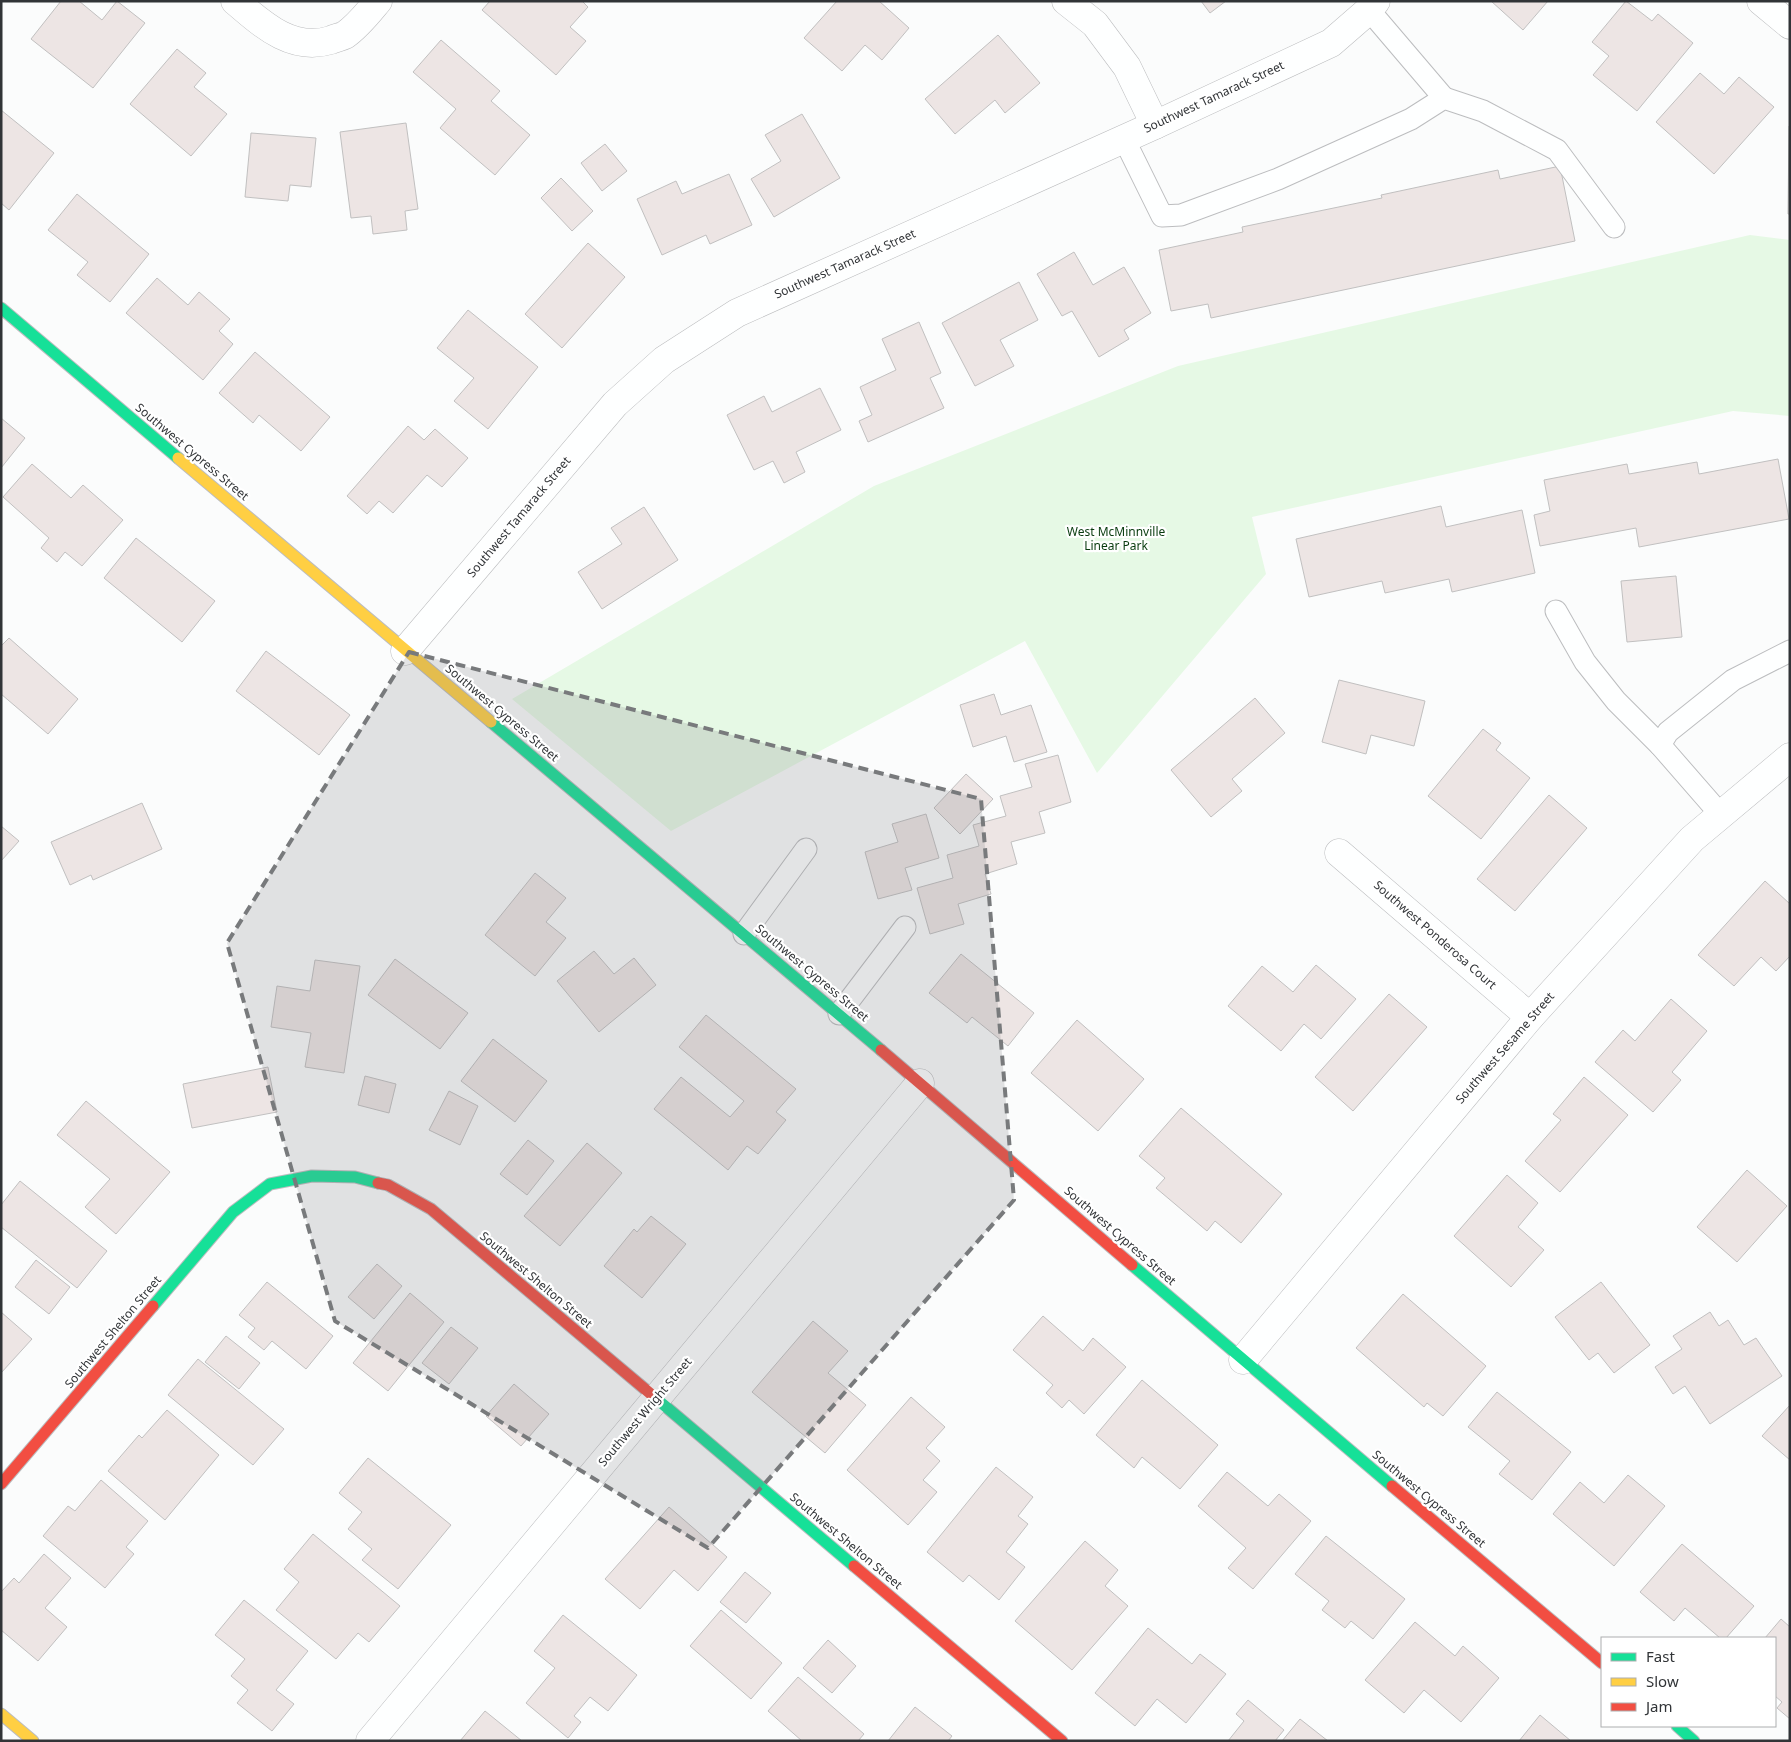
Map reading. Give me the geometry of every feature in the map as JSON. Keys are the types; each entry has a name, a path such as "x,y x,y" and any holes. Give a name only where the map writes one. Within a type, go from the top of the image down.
{"main road":[{"name":"Southwest Cypress Street","path":"1,308 405,651 543,764 839,1014 1243,1360 1601,1662"},
{"name":"Southwest Shelton Street","path":"1,1484 233,1212 270,1184 312,1176 355,1177 388,1186 431,1209 1062,1741"},
{"path":"1,1714 33,1741"},
{"path":"1677,1727 1694,1741"}],"street":[{"path":"235,1 262,24 290,40 318,44 344,36 378,1"},
{"path":"1066,1 1095,24 1127,67 1155,125"},
{"path":"1761,1 1790,25"},
{"name":"Southwest Tamarack Street","path":"405,651 615,404 664,360 737,313 1155,125 1331,43 1373,5"},
{"name":"Southwest Sesame Street","path":"1243,1360 1530,1017 1692,839 1790,757"},
{"name":"Southwest Ponderosa Court","path":"1339,853 1530,1017"},
{"name":"Southwest Wright Street","path":"370,1741 920,1083"}],"lane":[{"path":"1373,5 1444,98 1483,111 1557,150 1614,227"},
{"path":"1124,138 1162,216 1181,215 1278,179 1411,119 1444,98"},
{"path":"1556,611 1585,662 1616,700 1660,745 1721,815"},
{"path":"1660,745 1668,732 1734,680 1790,651"},
{"path":"744,934 806,849"},
{"path":"839,1014 905,927"}],"highlighted area":[{"path":"409,652 981,799 1014,1200 708,1548 335,1321 227,943"}],"green space":[{"name":"West McMinnville Linear Park","path":"1750,235 1790,240 1790,416 1733,411 1252,517 1266,574 1097,773 1025,641 671,831 512,699 874,486 1178,366"}],"building":[{"path":"61,1 79,1 102,20 117,1 145,23 93,88 31,39"},
{"path":"490,1 582,1 588,7 570,27 586,41 556,75 482,10"},
{"path":"837,1 879,1 909,28 882,60 865,45 842,71 804,38"},
{"path":"1201,1 1226,1 1210,13"},
{"path":"1491,1 1548,1 1523,30"},
{"path":"1626,1 1652,21 1658,14 1693,43 1637,111 1593,75 1609,56 1592,42"},
{"path":"998,35 1040,83 1005,113 995,100 955,134 925,99"},
{"path":"441,40 500,91 491,101 530,135 495,175 440,128 456,109 413,72"},
{"path":"177,49 206,73 194,87 227,114 191,156 130,104"},
{"path":"1700,73 1724,94 1739,77 1774,107 1714,174 1656,122"},
{"path":"1,110 54,153 9,210 1,203"},
{"path":"802,114 840,178 774,217 751,179 781,161 765,135"},
{"path":"406,123 418,209 405,211 407,230 373,234 371,216 351,218 340,132"},
{"path":"1789,126 1790,214 1788,214"},
{"path":"251,133 316,138 311,187 290,185 288,201 245,197"},
{"path":"605,144 627,171 602,191 581,163"},
{"path":"1560,166 1575,241 1211,318 1208,304 1171,311 1159,250 1243,232 1242,227 1382,198 1381,195 1498,170 1500,179"},
{"path":"729,174 752,225 710,244 706,235 662,255 637,199 676,181 682,194"},
{"path":"561,178 593,211 572,231 541,198"},
{"path":"77,194 149,254 110,302 77,275 88,262 48,230"},
{"path":"588,243 625,277 562,348 525,314"},
{"path":"1074,252 1093,285 1124,267 1151,313 1124,330 1129,339 1099,357 1072,311 1062,316 1037,274"},
{"path":"157,278 188,305 199,292 230,319 219,331 233,344 203,380 126,313"},
{"path":"1019,282 1038,320 1000,340 1014,366 975,386 942,323"},
{"path":"468,310 538,367 488,429 454,401 474,378 437,348"},
{"path":"919,322 941,373 930,378 944,408 868,442 859,421 872,415 860,387 896,370 882,339"},
{"path":"255,352 330,417 301,451 259,415 253,423 219,393"},
{"path":"820,388 841,430 796,452 805,472 784,483 773,461 754,470 727,415 764,396 772,412"},
{"path":"1,418 25,438 1,468"},
{"path":"408,426 424,440 435,429 468,458 442,487 427,475 393,513 379,501 367,514 347,496"},
{"path":"1778,459 1789,519 1639,547 1636,528 1540,546 1534,515 1550,511 1544,480 1627,464 1629,474 1697,462 1699,474"},
{"path":"32,464 71,498 83,485 123,520 82,566 65,552 57,562 41,548 49,538 3,497"},
{"path":"1441,506 1446,527 1522,510 1535,573 1452,592 1449,579 1385,593 1382,581 1309,597 1296,539"},
{"path":"644,507 678,560 602,609 578,572 622,544 611,528"},
{"path":"136,538 215,601 182,642 104,578"},
{"path":"1676,576 1682,637 1627,642 1621,581"},
{"path":"9,638 78,699 48,734 1,694 1,646"},
{"path":"266,651 350,715 319,755 236,691"},
{"path":"1339,680 1425,701 1414,746 1371,735 1366,754 1322,742"},
{"path":"994,694 1001,715 1031,705 1047,752 1014,762 1006,736 973,747 960,705"},
{"path":"1255,698 1285,733 1232,779 1242,791 1211,817 1171,770"},
{"path":"1483,729 1501,743 1496,750 1530,778 1481,839 1428,796"},
{"path":"1058,755 1071,802 1039,812 1045,833 1011,842 1017,864 985,874 991,894 958,904 964,924 930,934 917,888 953,878 947,855 979,846 973,825 1006,816 1000,796 1032,787 1025,764"},
{"path":"966,774 993,799 960,834 934,808"},
{"path":"1549,795 1587,828 1515,911 1477,879"},
{"path":"142,803 162,849 93,880 91,875 70,885 51,842"},
{"path":"926,814 939,858 905,868 912,890 878,899 865,852 898,842 892,824"},
{"path":"1,826 19,841 1,861"},
{"path":"535,873 566,898 546,922 566,938 535,976 485,935"},
{"path":"1765,881 1790,904 1790,956 1776,971 1761,957 1734,986 1698,955"},
{"path":"594,951 614,974 634,958 656,985 599,1032 557,981"},
{"path":"961,954 1034,1013 1008,1046 972,1017 967,1023 929,993"},
{"path":"395,959 468,1013 440,1049 368,995"},
{"path":"315,960 360,966 344,1073 305,1067 311,1033 271,1027 277,986 310,991"},
{"path":"1316,965 1356,999 1321,1039 1304,1024 1281,1051 1228,1006 1262,966 1293,992"},
{"path":"1389,994 1427,1027 1353,1111 1315,1077"},
{"path":"1671,999 1707,1031 1672,1072 1681,1080 1653,1112 1595,1062 1623,1030 1635,1041"},
{"path":"706,1015 796,1089 776,1112 786,1120 758,1154 747,1146 728,1170 654,1109 681,1077 730,1117 744,1101 679,1047"},
{"path":"1077,1020 1144,1079 1098,1131 1031,1073"},
{"path":"493,1039 547,1081 515,1122 461,1081"},
{"path":"268,1067 277,1112 192,1128 183,1084"},
{"path":"365,1076 396,1084 389,1113 358,1105"},
{"path":"1584,1077 1628,1115 1560,1192 1525,1161 1561,1120 1553,1114"},
{"path":"449,1091 478,1106 460,1145 429,1130"},
{"path":"86,1101 170,1172 116,1234 85,1207 110,1179 57,1135"},
{"path":"1181,1108 1282,1194 1241,1243 1215,1221 1207,1231 1156,1188 1165,1178 1139,1156"},
{"path":"528,1140 554,1161 527,1195 500,1174"},
{"path":"587,1143 622,1173 560,1246 524,1216"},
{"path":"1747,1170 1787,1206 1737,1262 1697,1227"},
{"path":"1507,1175 1538,1203 1518,1227 1544,1250 1511,1287 1454,1236"},
{"path":"20,1181 107,1251 77,1288 1,1227 1,1205"},
{"path":"651,1216 686,1244 642,1298 604,1266 634,1229 637,1232"},
{"path":"36,1260 70,1287 49,1314 15,1287"},
{"path":"377,1264 402,1286 374,1319 348,1297"},
{"path":"267,1282 333,1336 306,1369 272,1341 264,1350 248,1337 255,1328 239,1315"},
{"path":"1601,1282 1650,1345 1614,1373 1598,1353 1589,1360 1555,1317"},
{"path":"410,1293 444,1322 388,1391 353,1363"},
{"path":"1403,1294 1486,1366 1443,1416 1427,1403 1424,1407 1356,1348"},
{"path":"1,1312 32,1339 1,1373"},
{"path":"1710,1312 1719,1326 1728,1320 1744,1345 1756,1338 1782,1376 1710,1424 1685,1386 1673,1394 1655,1367 1682,1349 1673,1336"},
{"path":"1043,1316 1083,1351 1093,1338 1126,1367 1084,1414 1069,1400 1062,1408 1046,1393 1053,1385 1013,1350"},
{"path":"813,1321 848,1351 828,1373 866,1405 825,1453 752,1392"},
{"path":"451,1327 478,1348 449,1384 422,1363"},
{"path":"226,1336 260,1363 239,1389 205,1362"},
{"path":"198,1359 284,1429 253,1465 168,1395"},
{"path":"1142,1380 1218,1445 1180,1489 1142,1457 1134,1468 1096,1435"},
{"path":"514,1384 549,1414 521,1446 486,1416"},
{"path":"1497,1392 1571,1452 1532,1500 1499,1474 1510,1461 1468,1427"},
{"path":"911,1397 945,1427 926,1448 940,1461 923,1480 937,1492 908,1525 847,1470"},
{"path":"1790,1405 1790,1460 1762,1436"},
{"path":"167,1410 219,1455 165,1520 108,1471 139,1435 142,1438"},
{"path":"368,1458 451,1525 398,1589 362,1560 372,1549 348,1529 362,1512 339,1493"},
{"path":"996,1467 1033,1497 1018,1516 1028,1524 1006,1552 1025,1567 999,1600 969,1575 963,1582 927,1552"},
{"path":"1227,1472 1268,1506 1279,1494 1311,1521 1253,1589 1228,1568 1246,1548 1198,1506"},
{"path":"1628,1475 1665,1506 1614,1566 1553,1514 1580,1482 1604,1503"},
{"path":"101,1480 148,1521 126,1547 134,1554 105,1588 43,1536 68,1506 75,1511"},
{"path":"669,1507 727,1557 698,1591 674,1570 640,1609 605,1579"},
{"path":"313,1534 400,1606 369,1642 358,1633 336,1659 276,1610 299,1582 284,1569"},
{"path":"1326,1536 1405,1599 1373,1639 1351,1621 1345,1628 1322,1610 1329,1601 1295,1574"},
{"path":"1085,1541 1118,1570 1105,1586 1128,1606 1072,1670 1015,1621"},
{"path":"1682,1544 1754,1606 1727,1637 1719,1637 1685,1608 1674,1621 1640,1592"},
{"path":"44,1554 71,1578 45,1608 67,1627 38,1661 1,1630 1,1592 14,1578 19,1583"},
{"path":"745,1572 771,1593 746,1623 720,1602"},
{"path":"244,1600 308,1651 276,1690 294,1704 272,1731 237,1703 248,1690 231,1676 245,1659 215,1635"},
{"path":"721,1610 782,1663 751,1699 690,1646"},
{"path":"563,1615 637,1675 608,1711 590,1697 574,1716 581,1722 568,1738 526,1703 555,1668 534,1651"},
{"path":"1781,1619 1790,1627 1790,1719 1777,1708 1782,1702 1776,1697 1776,1637 1766,1637"},
{"path":"1415,1622 1455,1656 1463,1646 1499,1678 1461,1722 1424,1690 1404,1713 1365,1680"},
{"path":"1148,1628 1192,1664 1200,1654 1226,1674 1186,1723 1157,1699 1135,1726 1095,1693"},
{"path":"828,1640 856,1666 832,1693 803,1668"},
{"path":"798,1677 864,1734 858,1741 802,1741 768,1711"},
{"path":"1248,1700 1284,1730 1275,1741 1228,1741 1244,1721 1236,1714"},
{"path":"915,1707 952,1736 948,1741 888,1741"},
{"path":"485,1711 522,1741 460,1741"},
{"path":"1540,1715 1571,1741 1519,1741"},
{"path":"1300,1719 1328,1741 1282,1741"}],"traffic: fast":[{"path":"1,308 178,458"},
{"path":"491,722 881,1050"},
{"path":"153,1306 233,1212 270,1184 312,1176 355,1177 378,1183"},
{"path":"1132,1265 1392,1486"},
{"path":"652,1395 854,1566"},
{"path":"1678,1727 1694,1741"}],"traffic: slow":[{"path":"178,458 491,722"},
{"path":"1,1714 33,1741"}],"traffic: jam":[{"path":"881,1050 1132,1265"},
{"path":"378,1183 388,1185 431,1209 652,1395"},
{"path":"1,1484 153,1306"},
{"path":"1392,1486 1601,1662"},
{"path":"854,1566 1062,1741"}]}
